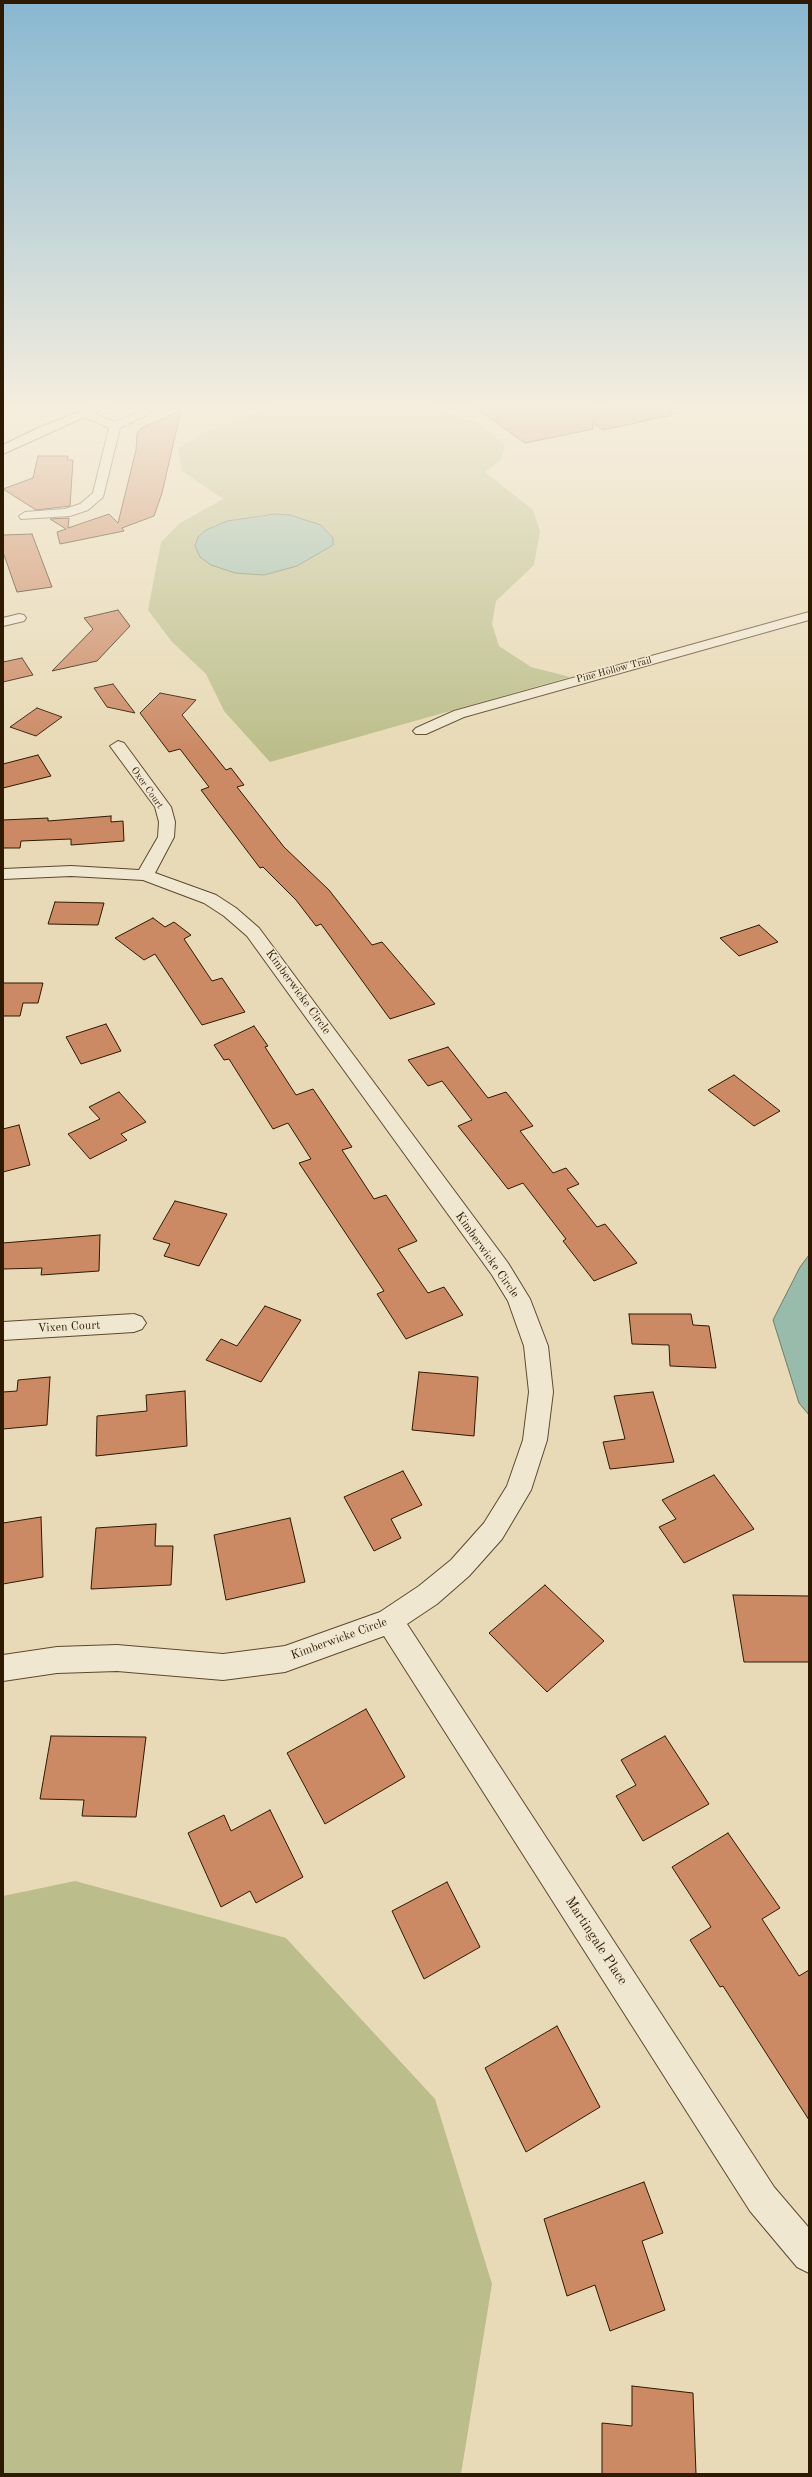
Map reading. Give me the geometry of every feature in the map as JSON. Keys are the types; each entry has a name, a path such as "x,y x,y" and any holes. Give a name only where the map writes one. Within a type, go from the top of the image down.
{"street":[{"name":"Pine Hollow Trail","path":"421,731 474,710 809,616"},
{"path":"3,622 19,618"},
{"name":"Oxer Court","path":"118,746 163,807 167,822 166,837 145,875"},
{"name":"Kimberwicke Circle","path":"3,874 71,871 145,875 210,899 230,912 253,932 500,1269 519,1298 536,1346 541,1392 535,1440 518,1490 493,1531 460,1568 428,1595 390,1621 334,1643 285,1658 223,1667 117,1658 57,1660 3,1668"},
{"name":"Vixen Court","path":"3,1331 134,1323"},
{"name":"Martingale Place","path":"390,1621 762,2199 809,2255"}],"green space":[{"path":"183,522 232,522 215,525 198,537 195,546 235,573 264,575 297,566 333,545 333,538 321,525 302,522 537,522 540,531 534,565 496,601 492,624 499,646 531,667 570,677 270,762 224,711 206,674 172,642 148,610 161,542"},
{"path":"75,1881 286,1938 435,2099 492,2284 461,2474 3,2474 3,1896"}],"shaded area":[{"path":"226,522 310,522 321,525 333,538 333,545 297,566 264,575 235,573 211,565 200,557 195,546 198,537 206,530"},
{"path":"809,1255 809,1415 799,1403 773,1320 800,1267"}],"building":[{"path":"54,522 69,522 68,528 87,522 117,522 118,523 118,522 139,522 122,528 124,531 60,544 57,532 66,529"},
{"path":"32,534 52,587 17,592 3,552 3,535"},
{"path":"118,610 130,626 97,661 52,671 93,629 84,618"},
{"path":"22,658 33,675 3,682 3,662"},
{"path":"113,684 135,713 107,707 94,688"},
{"path":"160,693 196,700 182,715 226,770 231,768 244,785 237,787 284,847 329,890 372,945 382,942 435,1004 390,1019 321,924 316,926 296,900 263,867 260,868 201,790 209,787 180,749 169,752 140,713"},
{"path":"37,708 62,717 36,736 10,727"},
{"path":"38,755 51,776 3,788 3,764"},
{"path":"111,816 111,822 123,821 124,841 71,845 71,839 21,841 20,848 3,848 3,820 48,818 48,821"},
{"path":"55,902 104,903 98,925 48,924"},
{"path":"153,918 165,927 174,922 191,935 184,939 212,981 222,978 245,1012 202,1025 155,954 144,960 115,938"},
{"path":"759,925 778,942 739,956 720,938"},
{"path":"3,983 43,983 38,1003 23,1003 20,1016 3,1016"},
{"path":"106,1024 121,1051 81,1064 66,1037"},
{"path":"254,1026 268,1046 265,1047 296,1095 313,1089 352,1147 342,1150 374,1199 386,1195 417,1241 398,1249 428,1293 444,1287 463,1315 406,1339 377,1294 384,1291 299,1163 311,1159 288,1123 273,1129 229,1059 224,1060 214,1045"},
{"path":"448,1047 488,1098 506,1092 533,1126 520,1131 553,1173 566,1168 579,1184 567,1189 597,1227 605,1224 637,1263 594,1281 563,1241 566,1239 523,1183 508,1189 458,1126 472,1120 442,1081 428,1086 408,1060"},
{"path":"734,1075 780,1111 754,1126 708,1090"},
{"path":"119,1092 146,1122 121,1134 127,1140 90,1159 68,1134 100,1119 89,1107"},
{"path":"19,1125 30,1165 3,1172 3,1129"},
{"path":"175,1201 227,1214 199,1266 164,1256 170,1244 153,1239"},
{"path":"100,1235 99,1271 41,1275 42,1268 3,1269 3,1243"},
{"path":"265,1306 301,1320 261,1382 206,1360 221,1339 237,1346"},
{"path":"629,1314 691,1314 693,1325 709,1326 716,1368 670,1366 669,1345 632,1344"},
{"path":"419,1372 478,1377 474,1436 412,1430"},
{"path":"50,1377 47,1425 3,1429 3,1392 17,1391 18,1380"},
{"path":"185,1391 187,1446 96,1456 97,1416 147,1411 146,1395"},
{"path":"653,1392 674,1462 610,1469 603,1442 625,1439 614,1396"},
{"path":"403,1471 422,1505 391,1519 401,1538 374,1551 344,1497"},
{"path":"714,1475 754,1529 684,1563 659,1527 676,1519 662,1500"},
{"path":"41,1517 43,1577 3,1584 3,1523"},
{"path":"290,1518 305,1582 226,1600 214,1535"},
{"path":"156,1524 155,1546 173,1546 171,1585 91,1589 96,1528"},
{"path":"545,1585 604,1641 547,1692 489,1633"},
{"path":"733,1595 809,1596 809,1662 744,1662"},
{"path":"366,1709 405,1777 325,1824 287,1753"},
{"path":"51,1736 146,1737 136,1817 82,1816 84,1800 40,1799"},
{"path":"665,1736 709,1804 643,1841 616,1796 636,1785 621,1760"},
{"path":"270,1810 303,1877 256,1903 250,1891 221,1907 188,1833 224,1815 231,1831"},
{"path":"728,1833 780,1908 762,1919 799,1976 809,1970 809,2120 723,1986 720,1987 690,1940 711,1927 672,1867"},
{"path":"447,1882 480,1947 424,1979 392,1911"},
{"path":"557,2026 600,2107 526,2152 485,2068"},
{"path":"644,2182 663,2233 642,2241 665,2310 610,2331 595,2285 567,2296 544,2219"},
{"path":"632,2386 693,2393 696,2474 602,2474 602,2423 632,2426"}]}
